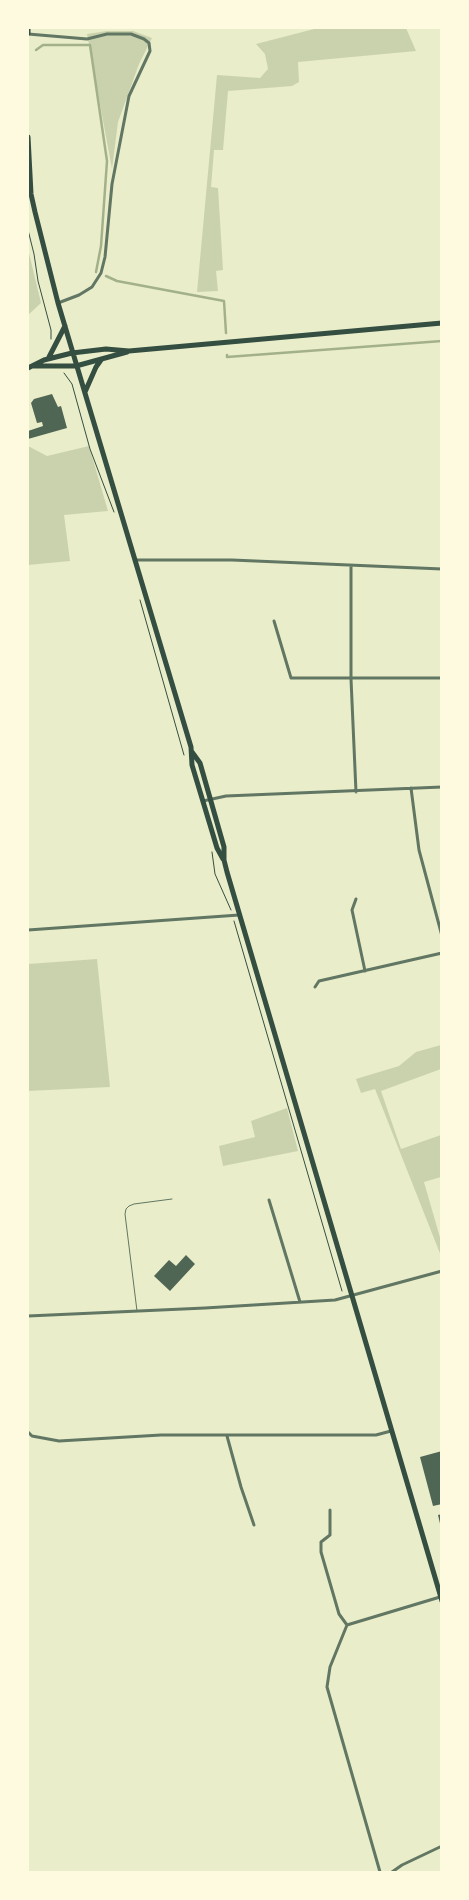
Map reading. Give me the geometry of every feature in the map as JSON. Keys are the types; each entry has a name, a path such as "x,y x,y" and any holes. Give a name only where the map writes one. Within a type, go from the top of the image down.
{"main road":[{"path":"28,28 28,34"},
{"path":"28,137 31,194 34,212 72,353 192,752 192,765 217,848 224,860 441,1599"},
{"path":"29,367 48,359 72,353 106,349 130,351 442,323"},
{"path":"48,359 65,326"},
{"path":"29,367 76,366 130,351"},
{"path":"85,393 96,367 102,359"},
{"path":"192,752 200,763 224,847 224,860"}],"street":[{"path":"28,34 87,39 107,34 131,34 149,43 150,52 129,96 112,184 105,257 101,273 92,288 79,296 58,303"},
{"path":"135,560 232,560 442,569"},
{"path":"351,566 351,679 356,792"},
{"path":"274,621 291,678 442,678"},
{"path":"203,801 226,796 442,787"},
{"path":"411,788 419,850 442,936"},
{"path":"356,899 352,910 365,971"},
{"path":"28,930 240,915"},
{"path":"315,987 319,981 442,953"},
{"path":"269,1200 300,1302"},
{"path":"28,1316 137,1312 344,1298 442,1271"},
{"path":"28,1432 32,1436 59,1441 153,1436 376,1435 391,1431"},
{"path":"227,1436 254,1525"},
{"path":"330,1510 330,1535 320,1542 321,1552 339,1614 347,1625"},
{"path":"347,1625 441,1599"},
{"path":"347,1625 330,1667 327,1687 380,1872"},
{"path":"392,1872 402,1865 442,1846"}],"lane":[{"path":"137,1312 125,1214 126,1209 134,1204 172,1199"}],"path":[{"path":"28,230 38,281 52,330 51,343 56,345"},
{"path":"62,366 64,373 72,384 90,449 116,517"},
{"path":"139,599 186,759"},
{"path":"211,848 215,874 228,900 344,1298"}],"green space":[{"path":"318,28 406,28 416,51 298,62 299,82 292,86 228,91 223,150 214,150 211,187 218,188 223,270 216,271 218,291 197,292 217,75 260,78 268,69 265,54 256,44"},
{"path":"107,31 133,31 152,38 139,64 118,122 112,169 87,34"},
{"path":"28,249 41,303 28,315"},
{"path":"28,446 47,456 89,446 108,511 64,515 70,561 28,565"},
{"path":"97,959 110,1087 28,1091 28,964"},
{"path":"441,1045 441,1069 381,1091 401,1149 441,1135 441,1177 424,1182 441,1241 441,1256 375,1089 361,1093 356,1079 399,1066 416,1052"},
{"path":"287,1108 298,1151 223,1166 219,1146 255,1137 251,1121"}],"building":[{"path":"52,394 58,407 61,406 67,428 28,439 28,431 43,426 42,422 37,423 31,403 34,399"},
{"path":"186,1255 195,1264 170,1291 154,1276 169,1260 176,1266"},
{"path":"442,1451 442,1504 433,1506 420,1457"},
{"path":"442,1514 442,1528 441,1528 438,1515"}],"waterway":[{"path":"36,50 43,45 90,45 107,161 101,246 96,272"},
{"path":"106,276 117,281 224,301 226,333"},
{"path":"227,355 227,357 442,341"}]}
